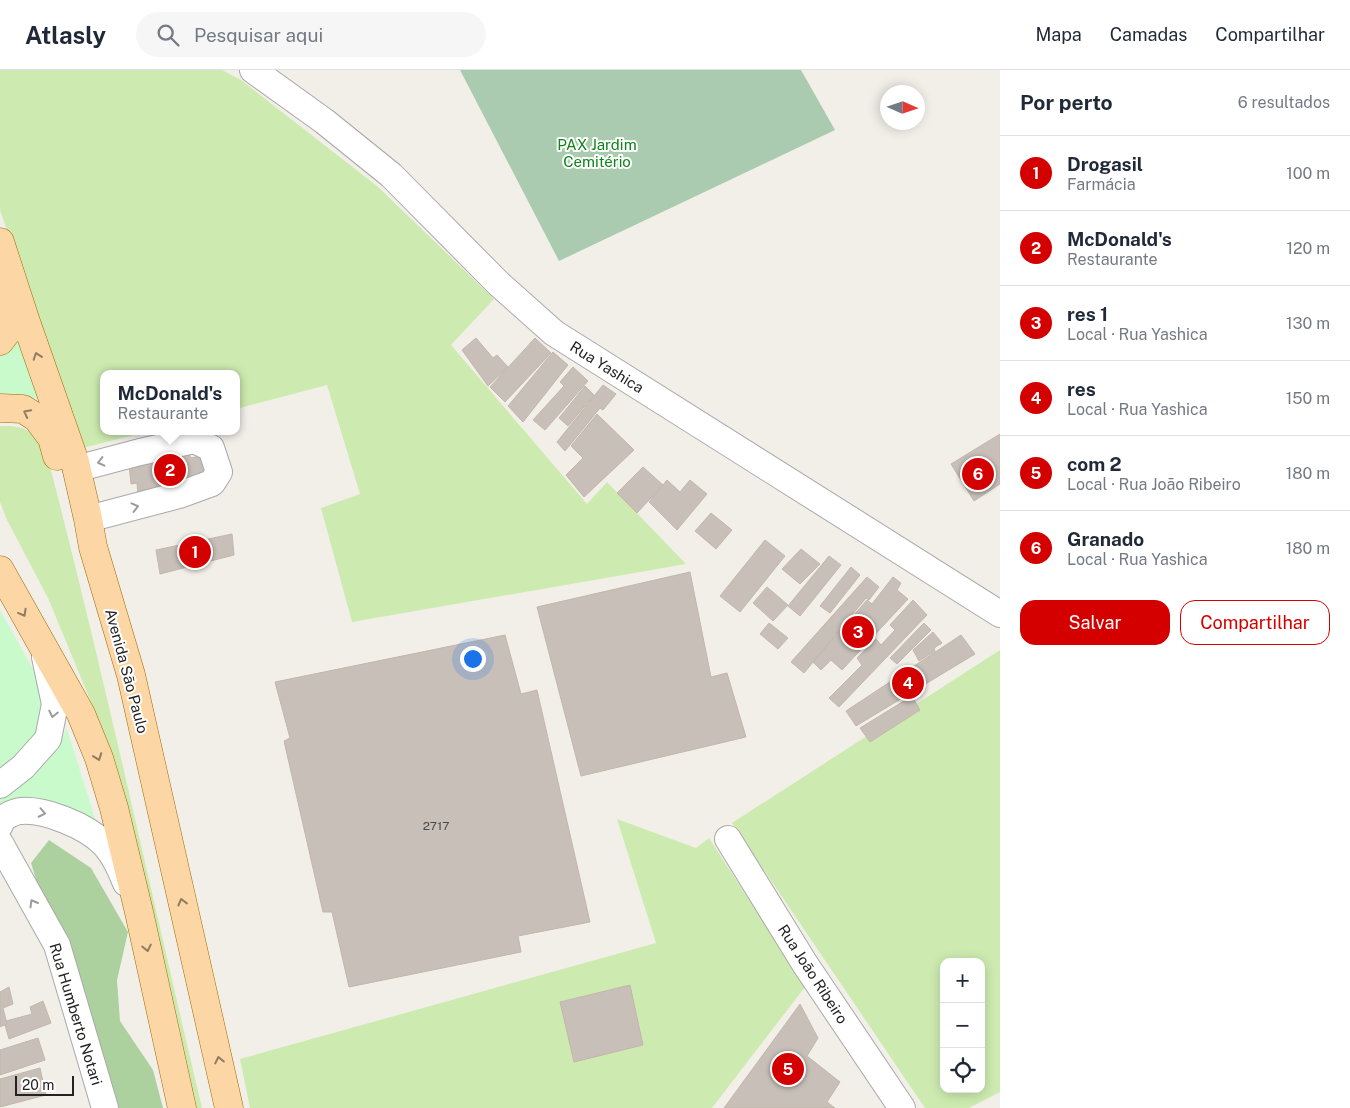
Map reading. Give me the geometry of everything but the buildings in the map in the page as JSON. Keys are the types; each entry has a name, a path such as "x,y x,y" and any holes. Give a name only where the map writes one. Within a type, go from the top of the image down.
{"main road":[{"name":"Avenida São Paulo","path":"0,242 74,462 93,547 135,692 229,1108"},
{"path":"0,248 11,303 10,328 0,342"},
{"path":"0,408 22,409 37,418 52,438 99,610 117,629"},
{"path":"0,570 81,714 100,758 139,912 182,1108"}],"street":[{"name":"Rua Yashica","path":"252,70 324,121 391,175 500,284 554,333 1000,614"},
{"path":"76,469 194,440 211,448 218,472 212,483 188,492 88,519"},
{"path":"0,785 23,767 48,738 55,704 44,649"},
{"path":"0,825 3,818 19,810 63,818 82,828 102,842 114,858 139,912"},
{"name":"Rua Joāo Ribeiro","path":"728,838 805,964 902,1108"},
{"name":"Rua Humberto Notari","path":"0,843 57,945 105,1108"}],"green space":[{"path":"0,70 222,70 241,80 377,186 494,299 451,345 587,504 607,482 686,564 352,622 321,508 360,494 327,385 240,408 240,370 100,370 100,435 133,435 83,448 0,210"},
{"name":"PAX Jardim Cemitério","path":"460,70 801,70 835,130 559,261"},
{"path":"20,339 39,399 22,395 0,395 0,350"},
{"path":"0,426 27,430 46,451 107,697 202,1108 192,1108 103,731 48,598 7,520 0,502"},
{"path":"0,610 39,680 44,707 38,739 16,763 0,768"},
{"path":"1000,650 1000,1092 969,1108 925,1108 732,823"},
{"path":"67,729 97,825 39,806 0,803 0,797 47,762"},
{"path":"617,819 696,848 709,838 805,987 712,1108 250,1108 240,1059 656,943"},
{"path":"49,840 91,868 128,932 117,980 120,1021 153,1070 163,1108 114,1108 31,863"}],"place":[{"name":"McDonald's","path":"170,470"},
{"name":"Granado","path":"978,474"},
{"name":"Drogasil","path":"195,552"},
{"name":"res 1","path":"858,632"},
{"name":"res","path":"908,683"},
{"name":"com 2","path":"788,1069"}]}
